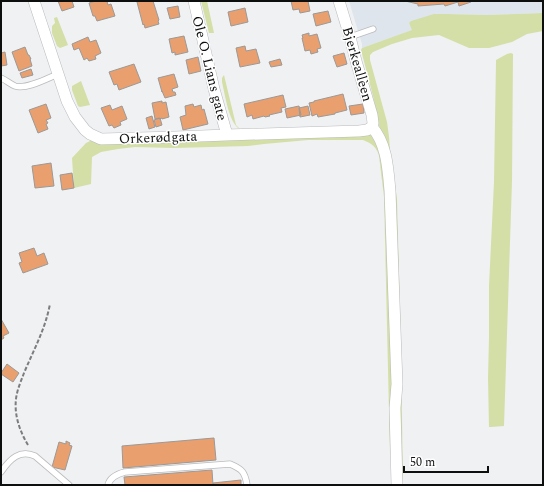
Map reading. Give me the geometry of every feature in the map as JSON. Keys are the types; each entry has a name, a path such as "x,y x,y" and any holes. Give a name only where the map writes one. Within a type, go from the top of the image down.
{"street":[{"name":"Orkerødgata","path":"34,1 67,101 85,130 97,138 175,138 359,131 367,130 372,127"},
{"name":"Ole O. Lians gate","path":"194,1 214,89 227,135"},
{"name":"Bjerkeallèen","path":"339,1 372,115 372,127"},
{"path":"372,127 380,138 384,147 390,191 397,384 397,485"}],"lane":[{"path":"350,37 373,29"},
{"path":"1,78 22,88 58,74"},
{"path":"1,472 11,460 18,455 24,453 30,454 36,456 69,485"},
{"path":"108,485 109,480 117,474 125,472 230,464 241,469 246,477 247,485"}],"path":[{"path":"30,454 30,449 18,421 15,409 15,400 16,393 44,329 50,304"}],"shaded area":[{"path":"349,1 543,1 543,13 486,15 447,14 409,23 413,30 362,48"}],"green space":[{"path":"201,1 207,1 214,33 209,33"},
{"path":"543,13 543,31 527,34 512,42 489,48 469,48 439,35 412,38 392,44 373,52 370,55 370,60 387,122 397,199 403,485 400,485 399,378 380,130 361,50 362,48 412,30 409,23 411,21 434,14 486,15"},
{"path":"57,17 68,45 60,48 57,46 52,33 52,26 55,23 54,18"},
{"path":"511,53 513,54 512,181 504,426 489,427 489,286 494,182 496,60"},
{"path":"224,75 236,125 240,129 236,126 230,115 222,82"},
{"path":"81,81 90,105 80,107 78,106 72,86"},
{"path":"369,134 375,137 387,183 394,453 390,454 384,197 379,156 377,150 369,142 363,140 308,140 248,146 174,148 135,147 118,149 101,152 92,157 91,184 74,188 72,158 86,143 92,140"}],"building":[{"path":"58,1 72,1 74,7 62,11"},
{"path":"96,1 107,1 108,5 111,4 115,16 97,21 95,16 93,16 89,3"},
{"path":"153,1 159,24 145,28 137,2"},
{"path":"291,1 308,1 310,11 300,13 299,9 293,10"},
{"path":"405,1 471,2 459,6 458,2 445,6 444,4 418,6 418,4"},
{"path":"178,6 180,17 170,19 167,8"},
{"path":"245,8 248,22 231,26 228,12"},
{"path":"328,11 331,22 316,26 313,14"},
{"path":"309,33 309,36 317,34 321,48 317,49 318,52 311,54 310,50 305,51 302,38 302,35"},
{"path":"184,36 188,52 175,55 175,52 172,53 169,39"},
{"path":"88,37 90,42 96,40 101,53 95,56 96,59 89,61 87,58 84,60 79,48 74,50 72,44"},
{"path":"245,46 246,51 256,49 260,63 240,67 236,48"},
{"path":"25,47 31,59 32,66 19,71 12,52"},
{"path":"5,52 7,65 1,66 1,53"},
{"path":"344,53 347,64 337,67 333,56"},
{"path":"198,57 201,71 189,74 186,60"},
{"path":"280,59 282,65 271,67 269,62"},
{"path":"134,64 141,82 119,90 117,84 114,85 109,72"},
{"path":"31,69 33,75 22,78 20,73"},
{"path":"174,74 178,87 172,89 176,95 165,98 158,78"},
{"path":"343,94 347,110 318,117 317,114 312,116 309,103"},
{"path":"283,95 286,107 281,108 282,112 253,119 252,115 247,117 244,104"},
{"path":"162,101 162,103 166,102 169,117 155,119 152,103"},
{"path":"46,104 51,118 46,120 48,123 46,124 48,129 38,133 29,110"},
{"path":"193,104 194,107 201,105 202,110 204,109 208,124 183,130 180,117 186,115 185,106"},
{"path":"363,104 364,113 351,115 349,106"},
{"path":"110,105 112,110 122,106 127,119 120,122 121,125 114,128 112,125 109,126 101,108"},
{"path":"299,106 301,115 287,118 285,109"},
{"path":"308,106 310,115 300,117 299,108"},
{"path":"152,116 155,127 149,129 146,118"},
{"path":"160,118 162,125 156,127 154,120"},
{"path":"51,163 54,186 35,188 32,166"},
{"path":"72,173 74,188 62,190 60,175"},
{"path":"34,248 37,256 44,253 48,264 23,273 19,263 22,262 19,253"},
{"path":"1,319 9,333 3,336 4,338 1,340"},
{"path":"7,364 19,373 13,382 1,374"},
{"path":"214,438 216,460 123,468 122,446"},
{"path":"66,441 72,446 65,470 52,467 59,442 66,444"},
{"path":"212,470 213,485 125,485 124,477"},
{"path":"241,480 241,485 214,485 213,483"}]}
